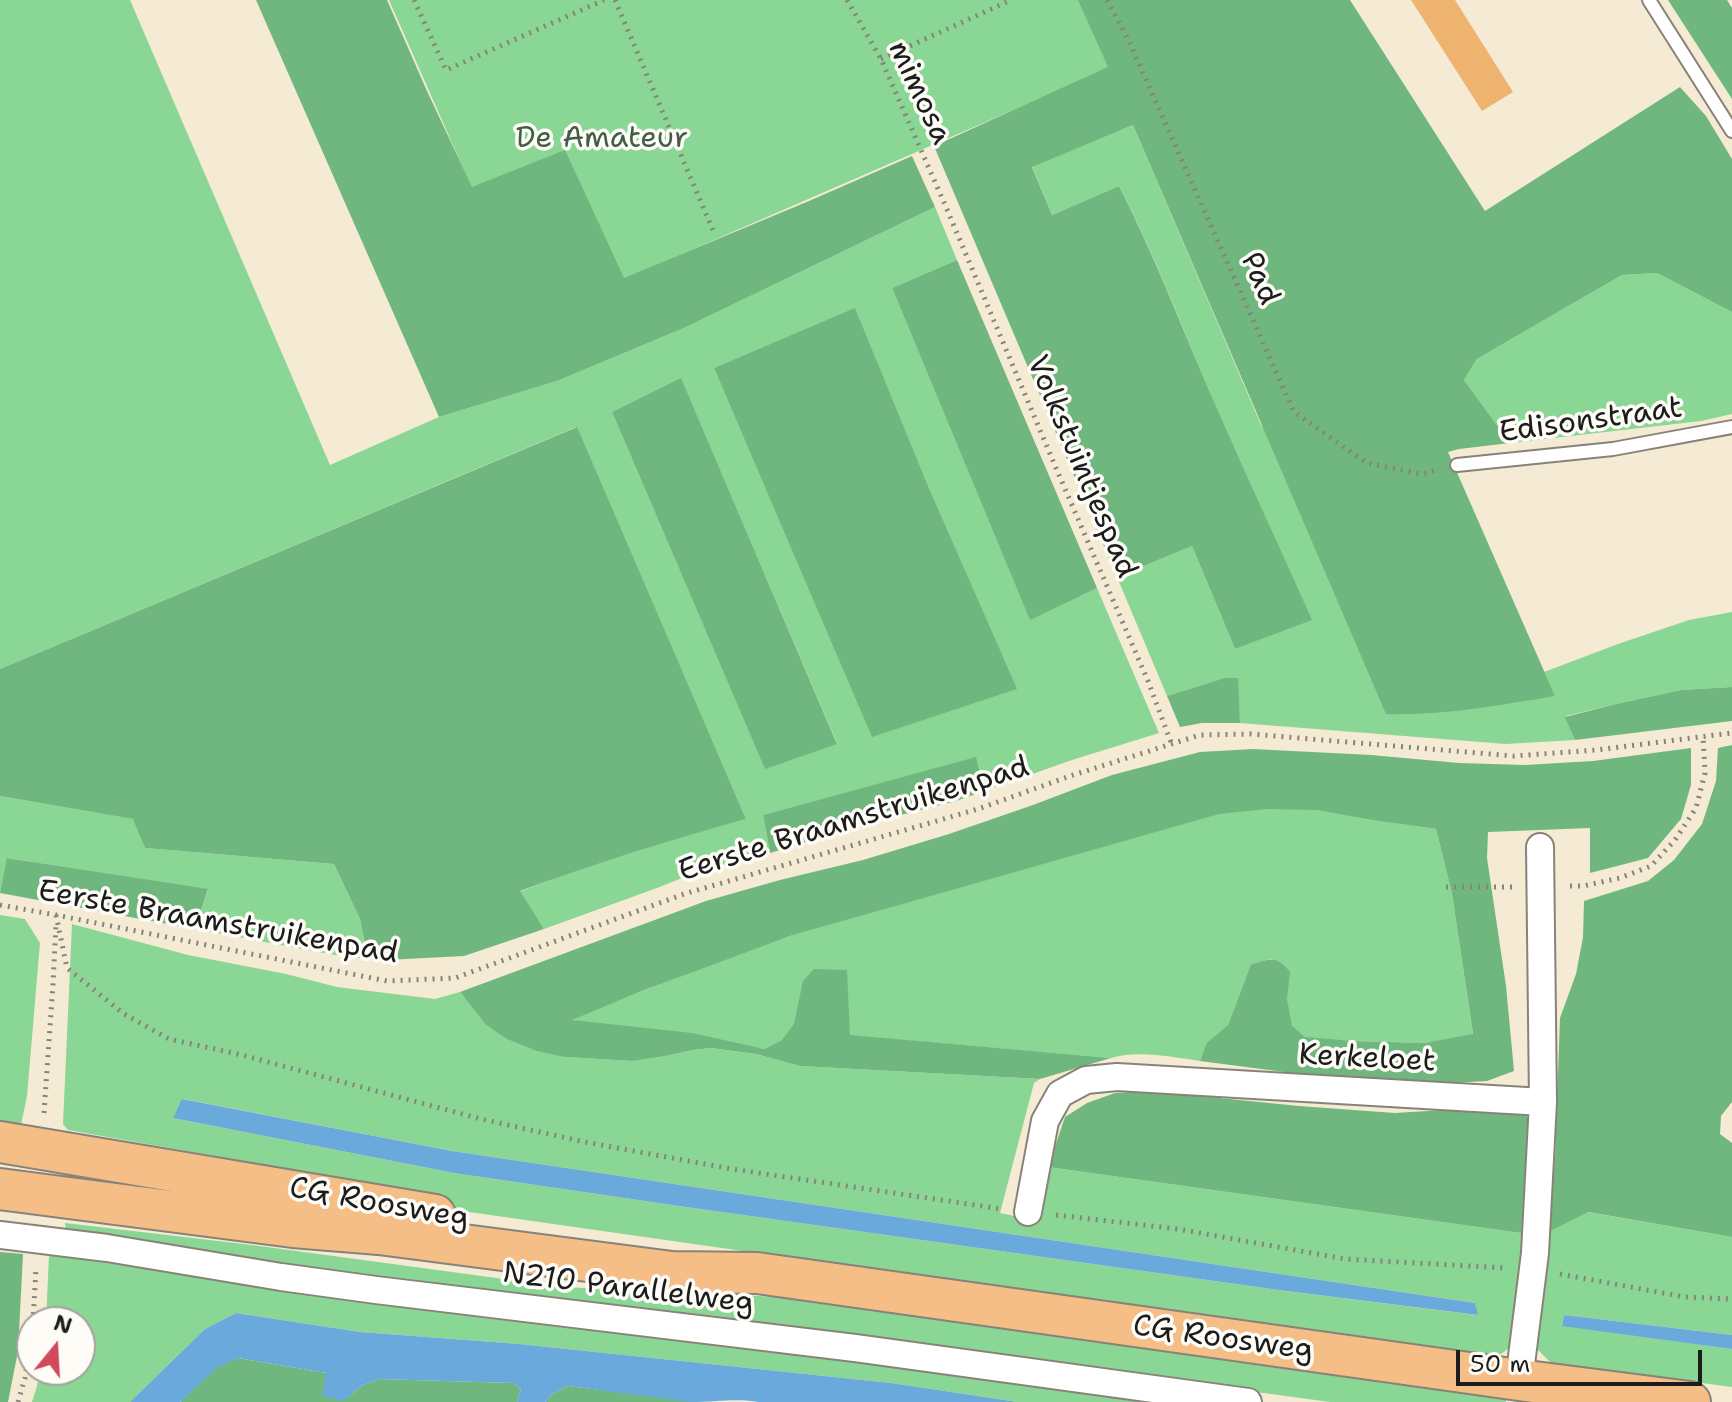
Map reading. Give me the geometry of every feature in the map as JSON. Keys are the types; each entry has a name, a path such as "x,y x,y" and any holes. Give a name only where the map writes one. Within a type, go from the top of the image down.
{"main road":[{"name":"CG Roosweg","path":"0,1142 405,1210 680,1252 757,1273 1690,1402"},
{"name":"CG Roosweg","path":"0,1189 672,1272 757,1273"}],"street":[{"path":"1519,1380 1533,1269 1543,1102 1540,847"},
{"name":"Kerkeloet","path":"1028,1212 1045,1121 1060,1094 1086,1080 1117,1077 1543,1102"},
{"name":"N210 Parallelweg","path":"0,1235 107,1248 360,1288 871,1350 1248,1402"}],"lane":[{"path":"1649,0 1732,131"},
{"name":"Edisonstraat","path":"1457,465 1613,449 1732,427"}],"path":[{"path":"414,0 446,70 604,0"},
{"path":"615,0 715,235"},
{"name":"mimosa","path":"847,0 881,59 946,207"},
{"path":"881,59 1011,0"},
{"name":"Pad","path":"1107,0 1127,37 1294,412 1367,463 1422,474 1457,465"},
{"name":"Volkstuintjespad","path":"946,207 1148,681 1172,745"},
{"name":"Eerste Braamstruikenpad","path":"0,905 387,981 455,978 684,894 978,809 1200,735 1251,734 1514,756 1596,750 1732,733"},
{"path":"1446,887 1583,886 1620,878 1651,866 1675,840 1696,808 1705,773 1703,736"},
{"path":"43,1121 56,915"},
{"path":"56,915 67,968 124,1014 169,1039 242,1055 481,1119 732,1169 1028,1212 1178,1229 1345,1259 1533,1269 1685,1297 1732,1299"},
{"path":"34,1306 36,1255"}],"green space":[{"path":"0,0 130,0 330,465 439,417 557,381 684,328 935,207 957,260 892,288 1030,619 1097,588 1159,733 984,791 975,758 763,815 770,853 702,870 544,929 519,892 569,873 746,819 576,427 0,669","holes":["855,309 1016,689 873,736 714,368","681,379 837,743 765,768 612,412"]},
{"path":"256,0 387,0 472,187 565,150 624,278 912,156 935,207 684,328 557,381 439,417"},
{"name":"De Amateur","path":"389,0 1083,0 1112,67 530,320"},
{"path":"1078,0 1350,0 1485,211 1680,87 1706,116 1732,159 1732,312 1657,273 1622,275 1477,359 1464,380 1510,443 1448,452 1555,696 1450,712 1386,714 1133,125 1032,167 1052,215 1119,186 1312,620 1235,649 1192,546 1117,577 934,146 1108,67"},
{"path":"1668,0 1727,0 1732,8 1732,99"},
{"path":"1133,125 1261,425 1555,696 1544,672 1689,620 1732,612 1732,687 1681,690 1566,716 1575,740 1506,744 1240,723 1237,678 1224,678 1167,696 1117,577 1192,546 1235,649 1311,619 1119,186 1052,215 1032,166"},
{"path":"957,260 1097,588 1030,620 892,288"},
{"path":"1657,273 1732,312 1732,414 1701,421 1510,443 1464,380 1477,359 1622,275"},
{"path":"855,308 1017,689 872,737 714,368"},
{"path":"681,378 837,744 765,769 612,412"},
{"path":"577,427 746,819 520,891 544,929 464,956 386,960 368,959 360,919 334,864 145,848 133,819 0,796 0,669"},
{"path":"1224,678 1238,678 1240,723 1202,723 1180,727 1167,696"},
{"path":"1732,687 1732,721 1575,740 1565,717 1681,690"},
{"path":"1732,745 1732,1102 1721,1116 1720,1134 1732,1143 1732,1237 1588,1212 1545,1234 1555,1160 1560,1018 1576,974 1583,937 1584,901 1648,881 1674,860 1702,824 1716,781 1718,748"},
{"path":"1691,748 1691,785 1681,819 1648,858 1590,873 1590,828 1488,832 1487,858 1506,986 1514,1071 1487,1081 1430,1084 1323,1077 1200,1061 1207,1043 1228,1025 1251,964 1268,960 1281,963 1290,972 1287,999 1292,1026 1305,1037 1424,1043 1473,1034 1452,894 1436,829 1317,810 1268,809 1219,814 790,936 572,1020 692,1033 764,1049 782,1040 794,1024 803,981 814,969 847,970 850,1035 1111,1058 1040,1079 800,1066 756,1054 711,1048 633,1061 565,1057 537,1051 507,1039 485,1024 460,992 706,901 863,860 949,834 1112,775 1200,752 1253,749 1525,765 1593,761"},
{"path":"976,757 984,791 770,853 763,815"},
{"path":"0,796 134,819 145,848 334,864 360,919 368,959 195,929 208,890 8,858 0,893"},
{"path":"1329,808 1436,829 1452,894 1473,1035 1424,1043 1309,1039 1290,1028 1287,999 1271,959 1251,964 1228,1025 1205,1050 1200,1061 1144,1054 1111,1058 889,1039 782,1040 764,1049 570,1020 715,962 790,936 1223,811"},
{"path":"7,858 208,889 195,929 0,893"},
{"path":"0,915 25,919 40,943 27,1096 21,1125 0,1122"},
{"path":"72,924 188,955 337,987 435,999 460,992 485,1024 565,1057 633,1061 711,1048 756,1054 800,1066 1040,1079 1034,1083 1000,1213 1038,1221 1043,1179 1048,1167 1528,1234 1515,1344 1498,1356 469,1212 396,1200 271,1166 68,1130 63,1124","holes":["183,1099 452,1151 1475,1303 1477,1315 1279,1290 454,1173 173,1118"]},
{"path":"1149,1091 1395,1113 1460,1109 1511,1112 1529,1117 1528,1234 1048,1167 1065,1117 1087,1103 1115,1093"},
{"path":"1587,1212 1732,1237 1732,1335 1564,1315 1562,1325 1732,1349 1732,1387 1551,1363 1534,1346 1545,1234"},
{"path":"65,1223 563,1287 779,1297 1506,1397 1506,1402 1330,1402 250,1268 66,1230"},
{"path":"0,1252 23,1254 20,1306 16,1306 16,1361 8,1402 0,1402"},
{"path":"49,1255 1174,1402 1018,1402 891,1383 519,1344 360,1332 236,1313 205,1329 130,1402 32,1402 37,1386 96,1386 96,1306 47,1306"},
{"path":"238,1358 326,1373 347,1398 361,1386 379,1379 513,1383 521,1389 517,1402 180,1402 218,1366"},
{"path":"568,1386 691,1402 545,1402 552,1394"}],"water":[{"path":"182,1099 452,1151 1475,1303 1478,1315 1279,1290 454,1173 173,1118"},
{"path":"236,1313 360,1332 519,1344 891,1383 1018,1402 691,1402 568,1386 552,1394 545,1402 517,1402 521,1389 513,1383 379,1379 361,1386 340,1401 322,1395 326,1373 238,1358 218,1367 180,1402 130,1402 205,1329"},
{"path":"1564,1315 1732,1335 1732,1349 1562,1326"}],"building":[{"path":"1411,0 1455,0 1513,92 1482,111"}]}
